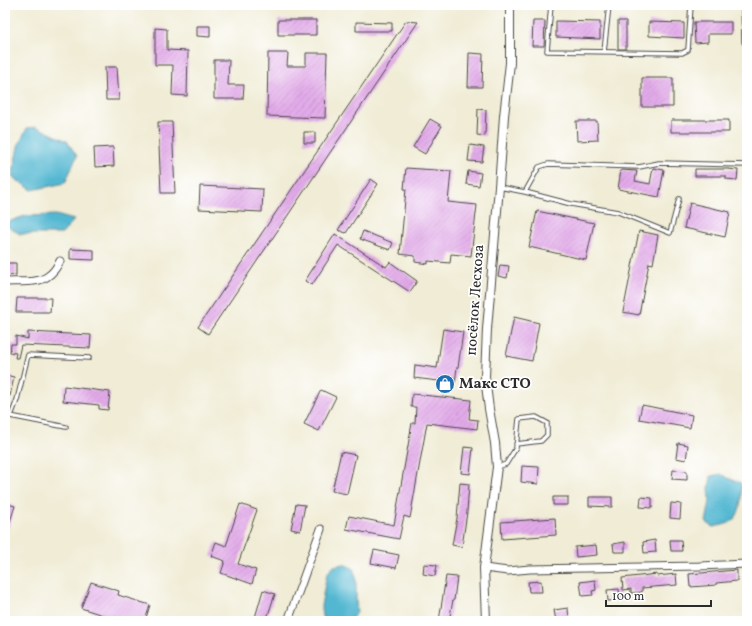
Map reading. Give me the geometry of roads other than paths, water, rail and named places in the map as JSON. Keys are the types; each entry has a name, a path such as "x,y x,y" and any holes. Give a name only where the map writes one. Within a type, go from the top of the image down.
{"street":[{"name":"посёлок Лесхоза","path":"486,621 484,568 497,467 485,377 487,329 504,116 510,63 510,5"},
{"path":"5,282 38,281 48,276 55,270 60,261"},
{"path":"288,621 320,529"},
{"path":"484,568 508,571 530,569 747,564"}],"lane":[{"path":"551,5 547,51 682,53 688,50 691,5"},
{"path":"604,52 609,5"},
{"path":"743,5 744,42 747,47"},
{"path":"524,192 539,167 548,164 639,167 658,163 747,165"},
{"path":"499,187 571,204 618,212 670,234 679,199"},
{"path":"11,416 17,400 28,354 89,358"},
{"path":"5,415 66,427"},
{"path":"497,467 506,464 516,448 516,444 519,419 536,417 547,423 547,435 541,440 516,444"}],"water":[{"path":"37,127 67,141 77,156 65,183 32,190 12,177 18,146 27,128"},
{"path":"56,215 74,220 62,234 20,234 5,225 5,223 25,216"},
{"path":"721,474 741,483 740,505 739,511 733,520 727,524 713,527 706,522 710,501 709,488 711,476"},
{"path":"343,564 353,568 356,577 357,613 349,621 329,621 322,617 321,606 327,573 334,566"}],"place":[{"name":"Макс СТО","path":"445,384"}]}
